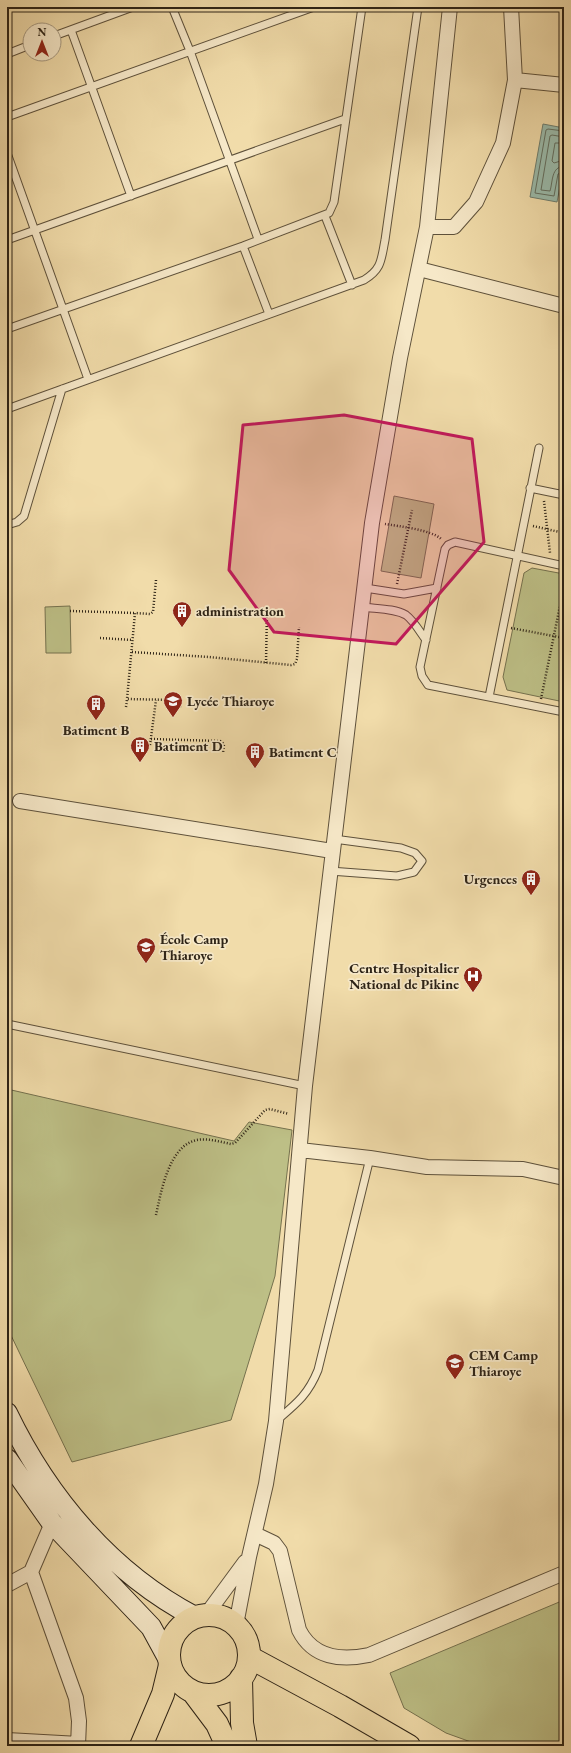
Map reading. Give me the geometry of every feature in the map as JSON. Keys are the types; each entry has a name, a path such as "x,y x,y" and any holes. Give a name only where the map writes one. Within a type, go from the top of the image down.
{"main road":[{"path":"7,1413 26,1449 58,1498 90,1536 135,1579 162,1598 201,1616"},
{"path":"7,1459 52,1522 151,1627 175,1676 193,1692 217,1724 227,1746"},
{"path":"141,1746 163,1694 169,1662 169,1649 172,1639 178,1630 185,1622 201,1616 217,1615 228,1619 236,1625 246,1640 249,1657 247,1668 232,1688 220,1693 206,1695 193,1692"},
{"path":"249,1657 340,1706 409,1746"},
{"path":"241,1678 241,1716 246,1746"}],"street":[{"path":"236,1625 248,1557 255,1534 272,1453 305,1086 372,522 400,358 427,228 450,7"},
{"path":"427,228 454,227 476,202 503,143 515,80 511,7"},
{"path":"515,80 564,85"},
{"path":"419,269 564,306"},
{"path":"20,801 333,845"},
{"path":"300,1150 370,1158 426,1167 523,1170 564,1178"},
{"path":"7,1585 31,1572 52,1522"},
{"path":"255,1534 274,1544 280,1551 299,1630 304,1640 312,1648 335,1657 347,1658 369,1655 564,1573"},
{"path":"201,1616 248,1557"},
{"path":"7,1740 78,1745 79,1721 76,1698 31,1572"}],"lane":[{"path":"62,33 133,7"},
{"path":"172,7 190,51 258,239"},
{"path":"7,117 314,7"},
{"path":"7,329 325,216 332,208 334,202 362,7"},
{"path":"7,409 352,285 373,275 381,264 418,7"},
{"path":"71,30 131,196"},
{"path":"7,54 22,48"},
{"path":"7,240 345,119"},
{"path":"7,153 88,379"},
{"path":"325,216 352,285"},
{"path":"243,246 269,314"},
{"path":"7,525 17,522 24,516 62,389"},
{"path":"489,697 522,524 539,448"},
{"path":"530,488 564,495"},
{"path":"564,566 455,542 448,545 445,549 420,668 422,676 428,685 564,712"},
{"path":"365,588 395,593 418,592 437,588"},
{"path":"362,607 392,611 406,615 415,624 426,640"},
{"path":"330,871 397,876 414,872 422,861 415,853 401,848 333,845"},
{"path":"7,1024 305,1086"},
{"path":"276,1421 307,1392 311,1387 318,1370 370,1158"}],"path":[{"path":"543,490 551,563"},
{"path":"395,593 412,510"},
{"path":"372,522 438,535 448,545"},
{"path":"522,524 564,533"},
{"path":"70,611 150,614 153,612 156,580"},
{"path":"539,707 564,586"},
{"path":"266,663 267,611"},
{"path":"126,707 135,613"},
{"path":"503,626 564,638"},
{"path":"132,652 292,666 295,664 297,659 299,627"},
{"path":"100,638 133,640"},
{"path":"127,699 179,700 180,709"},
{"path":"150,745 156,700"},
{"path":"151,739 220,741 224,744 223,753"},
{"path":"156,1215 168,1168 174,1159 190,1143 203,1140 231,1144 235,1143 265,1110 270,1109 302,1116"}],"highlighted area":[{"path":"344,415 472,439 484,542 396,644 274,632 229,570 243,425"}],"green space":[{"path":"394,496 434,504 421,578 381,571"},
{"path":"532,568 564,574 564,702 507,690 503,677 524,573"},
{"path":"70,606 71,653 46,653 45,607"},
{"path":"7,1089 234,1141 249,1122 292,1130 275,1276 231,1420 72,1462 7,1327"},
{"path":"564,1600 564,1746 482,1746 446,1733 404,1708 390,1673"}],"water":[{"path":"543,124 564,128 564,165 557,202 530,197"}],"place":[{"name":"administration","path":"182,628"},
{"name":"Lycée Thiaroye","path":"173,718"},
{"name":"Batiment B","path":"96,721"},
{"name":"Batiment D","path":"140,763"},
{"name":"Batiment C","path":"255,769"},
{"name":"Urgences","path":"531,896"},
{"name":"École Camp Thiaroye","path":"146,964"},
{"name":"Centre Hospitalier National de Pikine","path":"473,993"},
{"name":"CEM Camp Thiaroye","path":"455,1380"}]}
